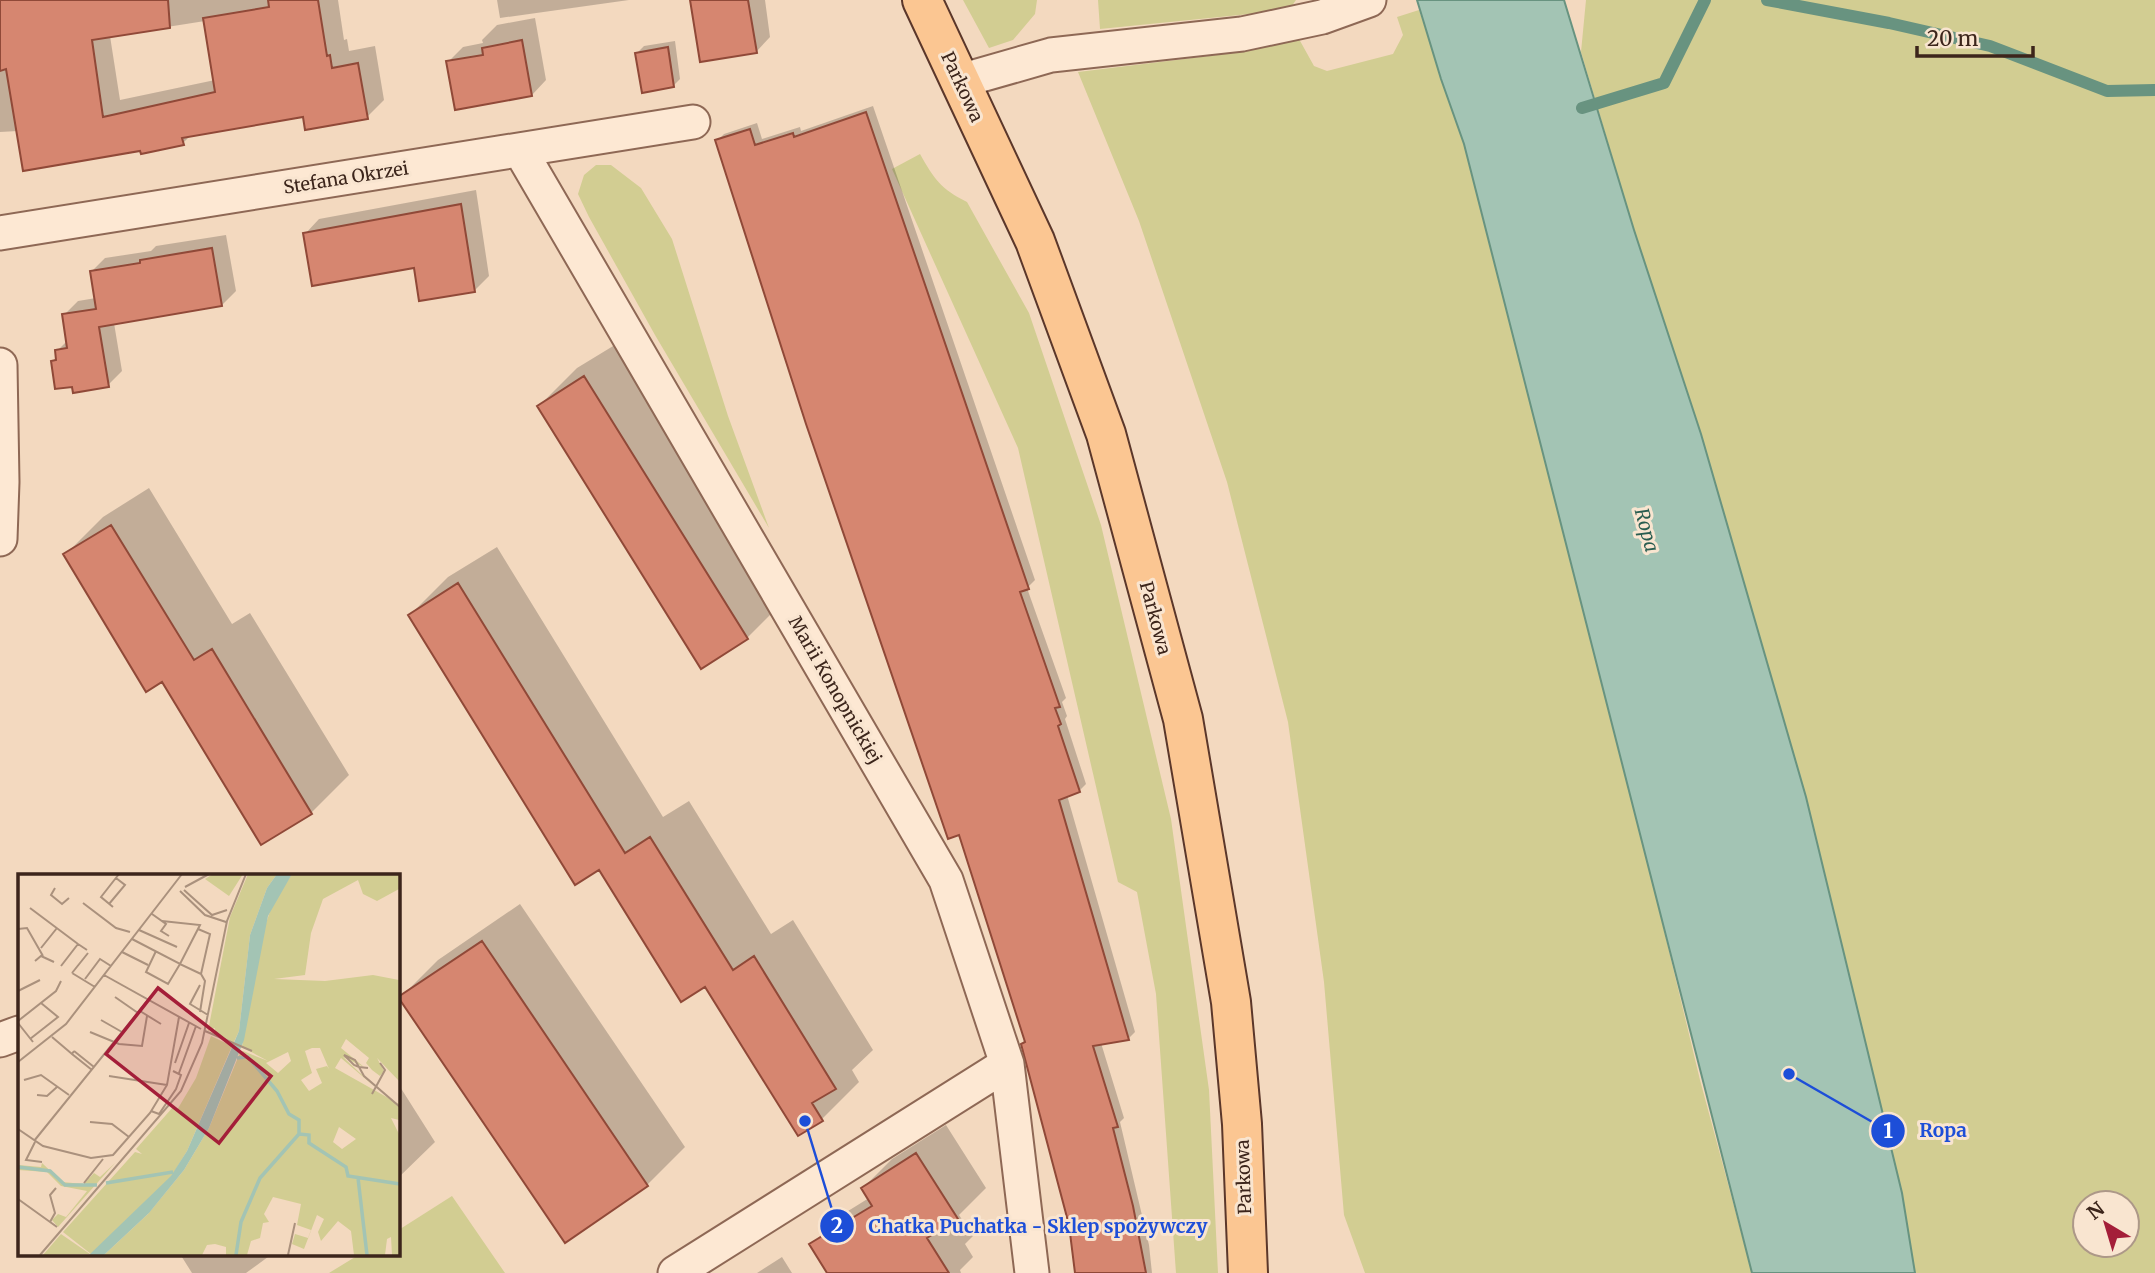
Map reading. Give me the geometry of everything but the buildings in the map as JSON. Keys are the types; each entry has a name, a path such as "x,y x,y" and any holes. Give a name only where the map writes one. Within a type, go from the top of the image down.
{"main road":[{"name":"Parkowa","path":"922,0 1035,241 1106,434 1182,719 1231,1002 1242,1124 1248,1273"}],"street":[{"path":"960,81 1051,55 1241,34 1322,18 1369,0"},
{"name":"Stefana Okrzei","path":"0,233 692,122"},
{"name":"Marii Konopnickiej","path":"520,150 946,880 1007,1064 1032,1273"},
{"path":"0,365 0,539"},
{"path":"0,1040 18,1033"},
{"path":"675,1273 1007,1064"}],"shaded area":[{"path":"963,0 1037,0 1035,14 1013,40 989,48"},
{"path":"1098,0 1296,0 1289,10 1100,29"},
{"path":"1586,0 2155,0 2155,1273 1915,1273 1902,1193 1806,797 1701,434 1634,230 1581,52"},
{"path":"1419,10 1464,144 1632,797 1700,1080 1752,1273 1365,1273 1344,1215 1324,982 1288,722 1227,482 1139,221 1078,72 1217,55 1299,39 1314,66 1327,71 1393,54 1403,35 1397,17"},
{"path":"920,154 939,182 967,202 1029,313 1101,525 1171,819 1209,1090 1218,1273 1176,1273 1156,994 1137,892 1118,882 1018,448 892,169"},
{"path":"596,165 611,165 641,188 672,239 728,416 769,528 655,335 578,194 584,175"},
{"path":"452,1196 505,1273 329,1273 357,1256 399,1256 399,1230"}],"water":[{"path":"1417,0 1564,0 1634,230 1701,434 1806,797 1902,1193 1915,1273 1752,1273 1464,144"}],"waterway":[{"path":"1582,108 1664,83 1705,0"},
{"path":"1767,0 1889,23 1990,46 2107,91 2155,90"}],"place":[{"name":"Ropa","path":"1789,1074"},
{"name":"Chatka Puchatka - Sklep spożywczy","path":"805,1121"}]}
